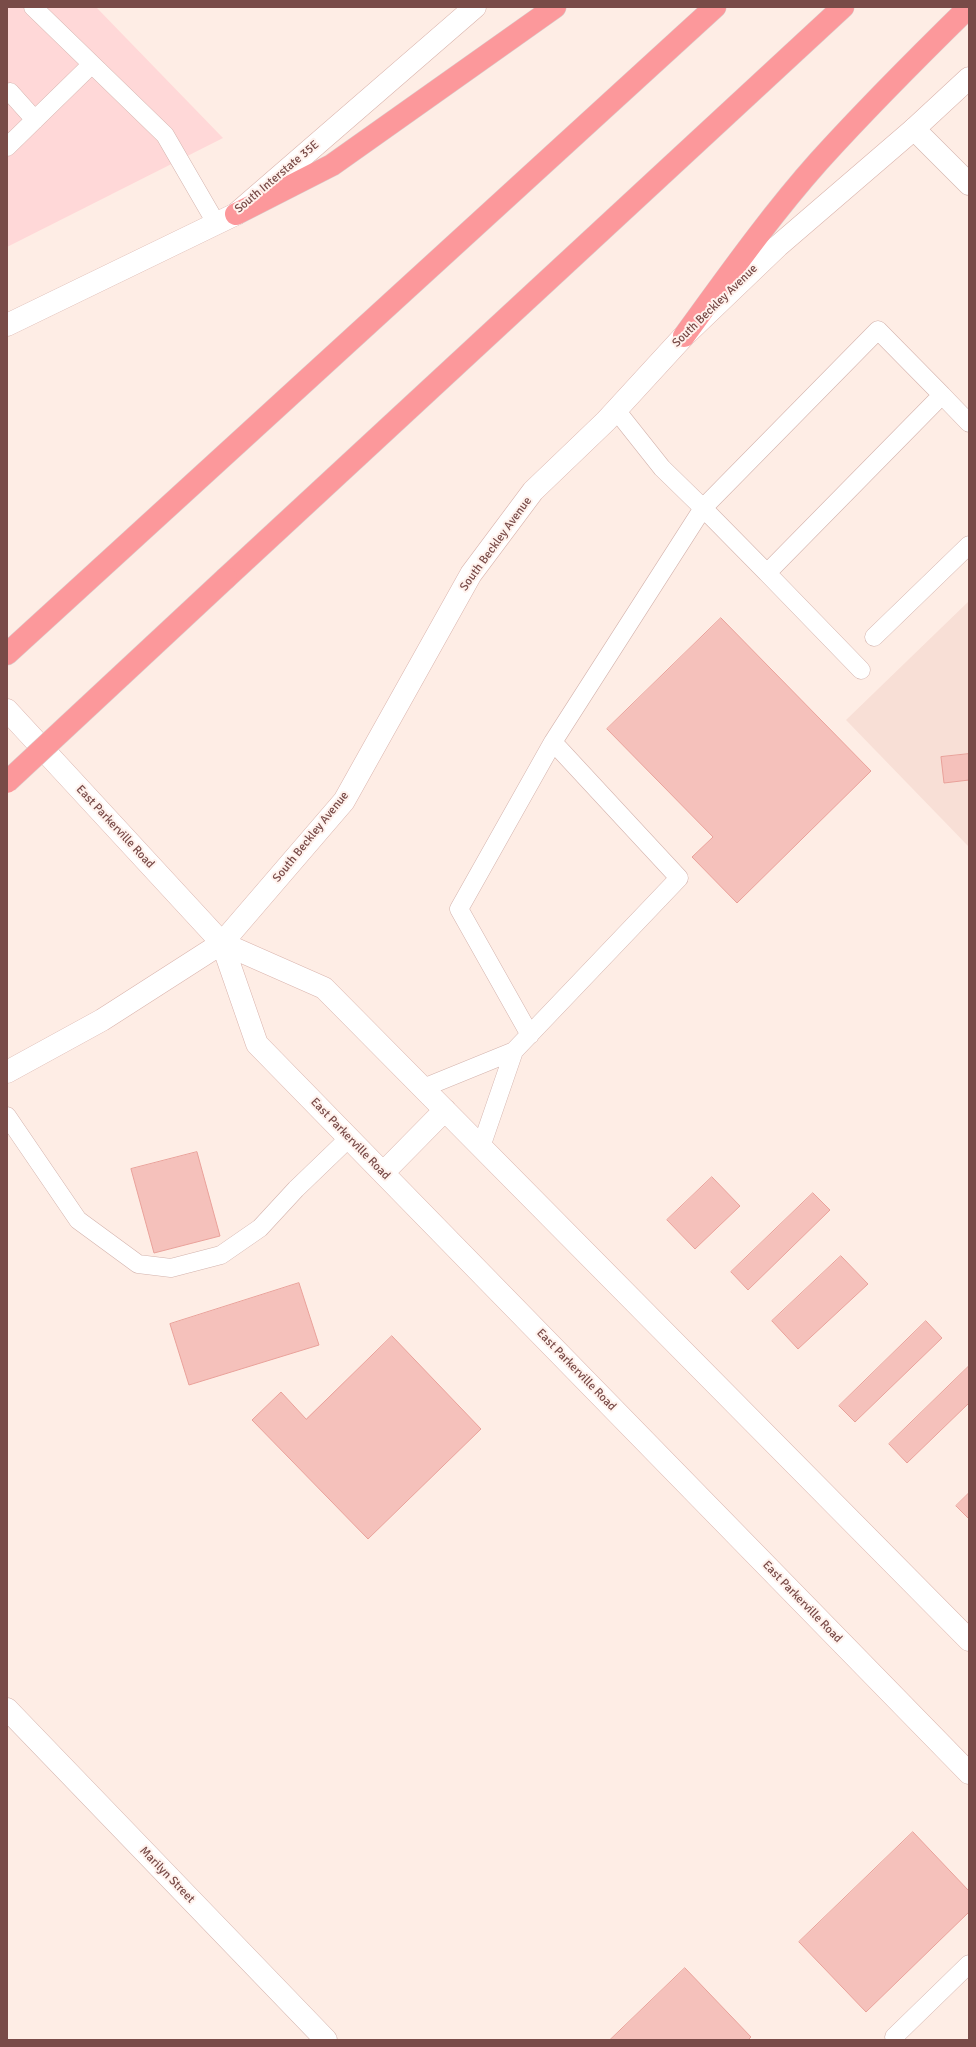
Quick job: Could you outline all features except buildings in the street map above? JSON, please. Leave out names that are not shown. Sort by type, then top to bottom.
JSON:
[{"type":"highway","points":[[226,218],[332,165],[555,7]]},
{"type":"highway","points":[[7,654],[161,511],[715,7]]},
{"type":"highway","points":[[7,782],[843,7]]},
{"type":"highway","points":[[684,336],[760,232],[818,162],[860,116],[969,7]]},
{"type":"main road","name":"South Interstate 35E","points":[[7,325],[226,218],[475,7]]},
{"type":"main road","name":"South Beckley Avenue","points":[[7,1072],[102,1020],[222,943],[344,801],[471,574],[533,492],[616,410],[684,336],[778,246],[914,129],[969,78]]},
{"type":"main road","points":[[914,129],[969,184]]},
{"type":"main road","name":"East Parkerville Road","points":[[7,710],[222,943],[324,988],[969,1640]]},
{"type":"main road","name":"East Parkerville Road","points":[[222,943],[257,1044],[969,1773]]},
{"type":"main road","points":[[383,1173],[444,1110]]},
{"type":"main road","name":"Marilyn Street","points":[[7,1710],[326,2040]]},
{"type":"lane","points":[[33,7],[91,65],[165,134],[226,218]]},
{"type":"lane","points":[[8,145],[91,65]]},
{"type":"lane","points":[[10,92],[35,120]]},
{"type":"lane","points":[[530,1035],[459,909],[553,742],[702,508],[878,330],[969,423]]},
{"type":"lane","points":[[767,573],[942,394]]},
{"type":"lane","points":[[616,410],[662,468],[861,670]]},
{"type":"lane","points":[[874,637],[969,545]]},
{"type":"lane","points":[[422,1088],[514,1051],[679,878],[553,742]]},
{"type":"lane","points":[[481,1147],[514,1051]]},
{"type":"lane","points":[[7,1116],[78,1220],[138,1264],[171,1268],[221,1255],[260,1228],[296,1189],[349,1138]]},
{"type":"lane","points":[[894,2037],[969,1964]]},
{"type":"shaded area","points":[[7,7],[96,7],[223,138],[7,247]]},
{"type":"shaded area","points":[[969,601],[969,847],[846,720]]}]
